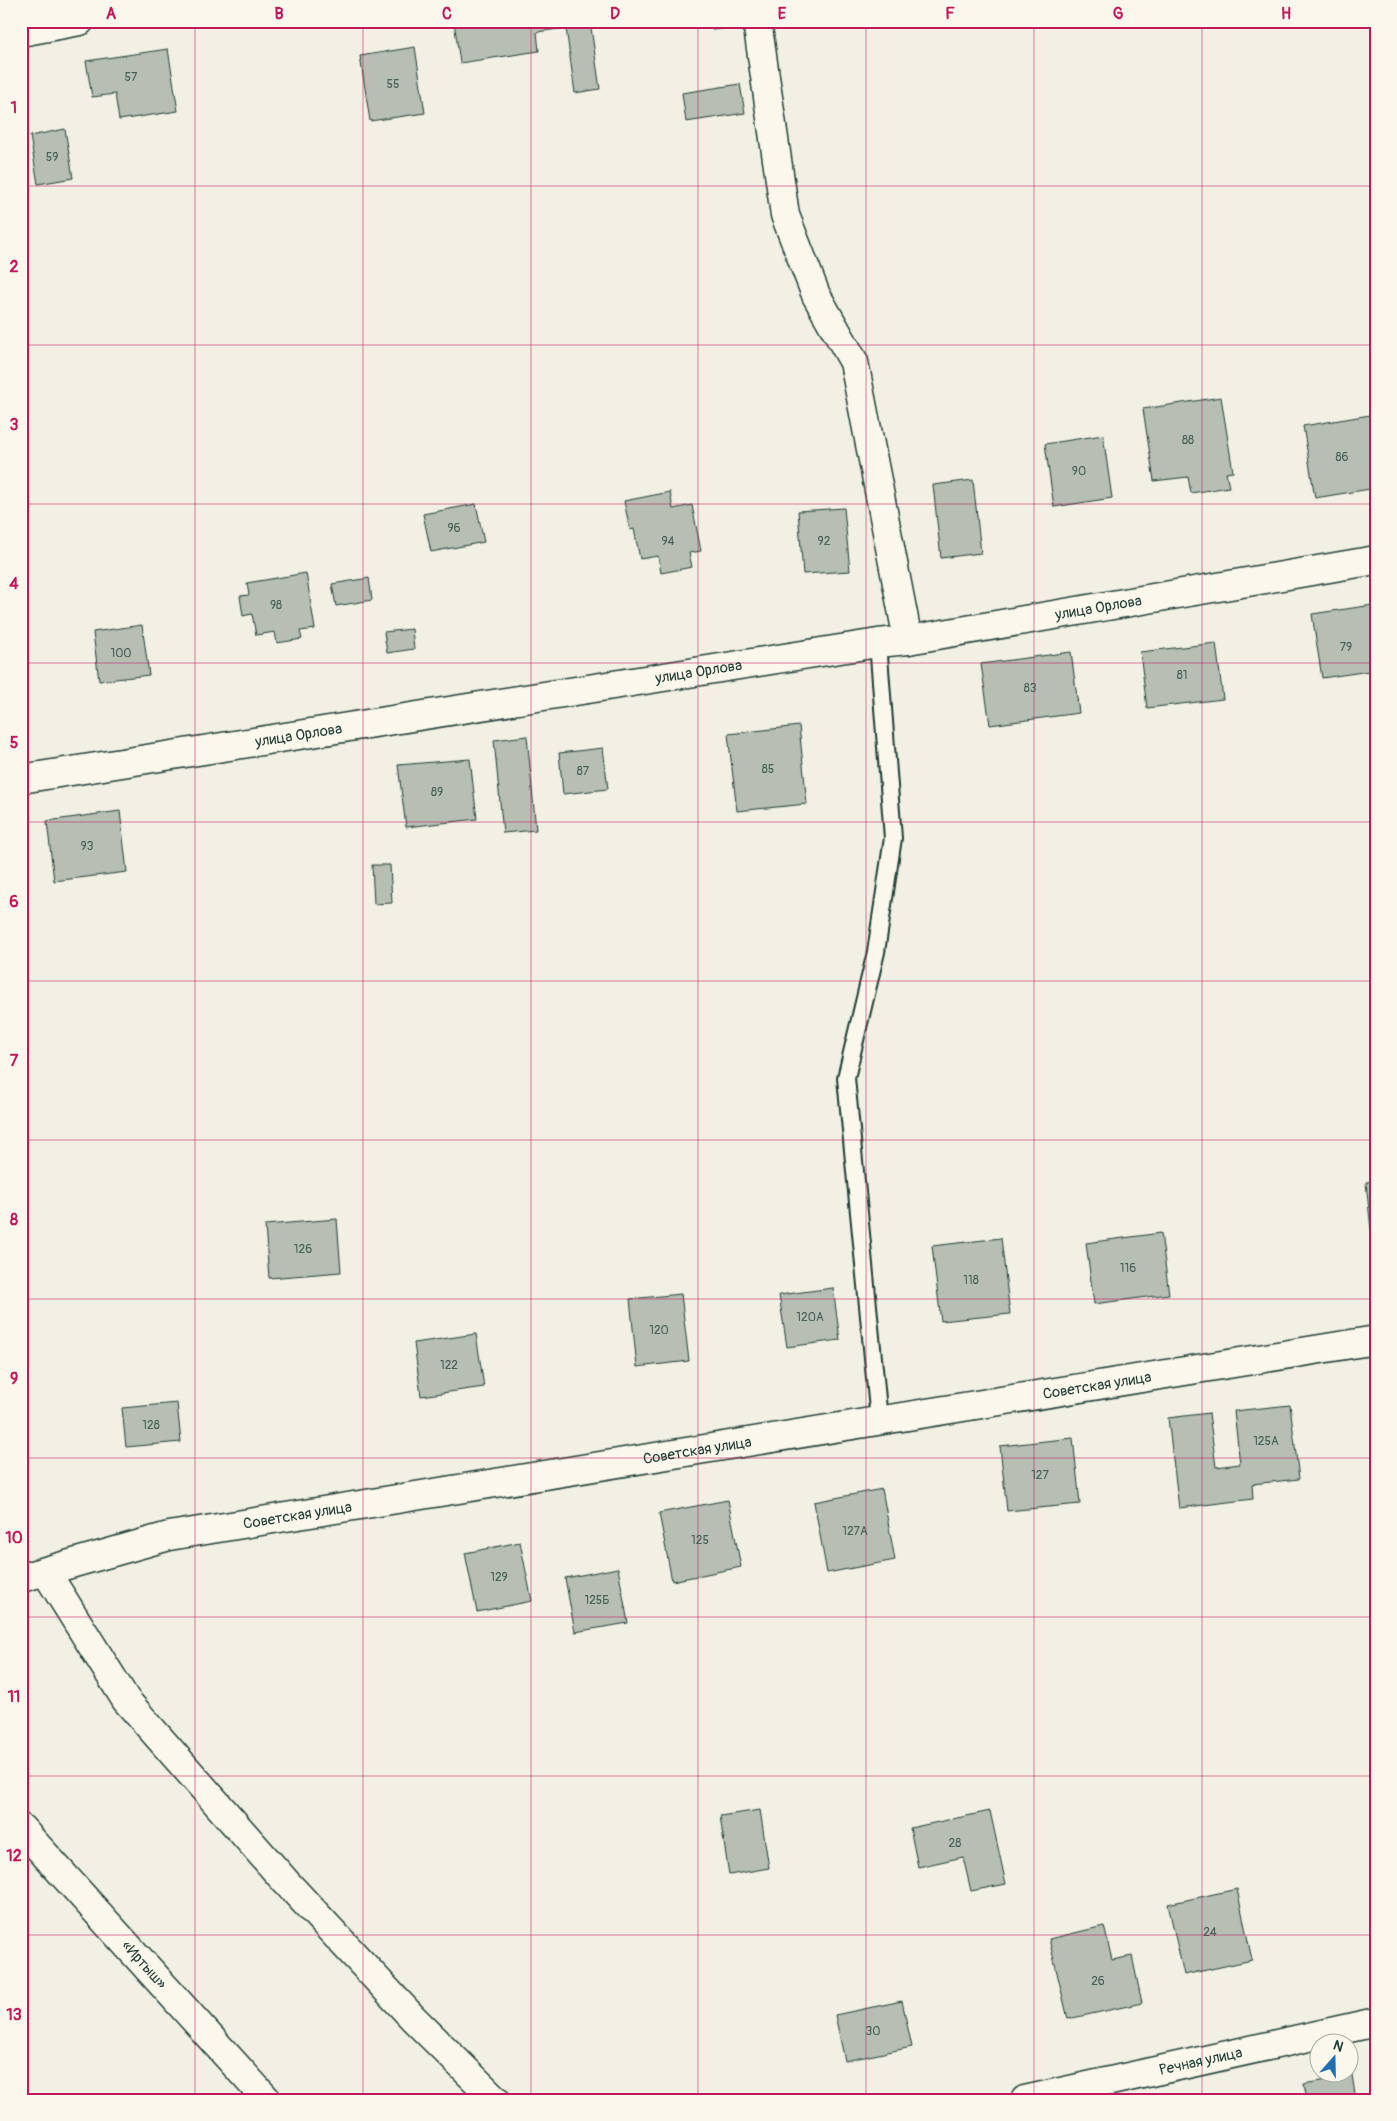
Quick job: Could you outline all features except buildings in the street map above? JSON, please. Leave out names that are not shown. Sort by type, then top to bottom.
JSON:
[{"type":"main road","points":[[21,32],[80,21]]},
{"type":"main road","points":[[757,21],[785,215],[816,294],[854,362],[908,640]]},
{"type":"main road","name":"улица Орлова","points":[[21,779],[878,643],[908,640],[1376,560]]},
{"type":"main road","name":"Советская улица","points":[[34,1575],[169,1536],[1376,1340]]},
{"type":"main road","points":[[34,1575],[126,1700],[286,1882],[414,2019],[496,2100]]},
{"type":"main road","name":"«Иртыш»","points":[[21,1828],[267,2100]]},
{"type":"main road","name":"Речная улица","points":[[1024,2100],[1376,2022]]},
{"type":"lane","points":[[878,643],[893,838],[876,952],[846,1078],[879,1420]]}]
